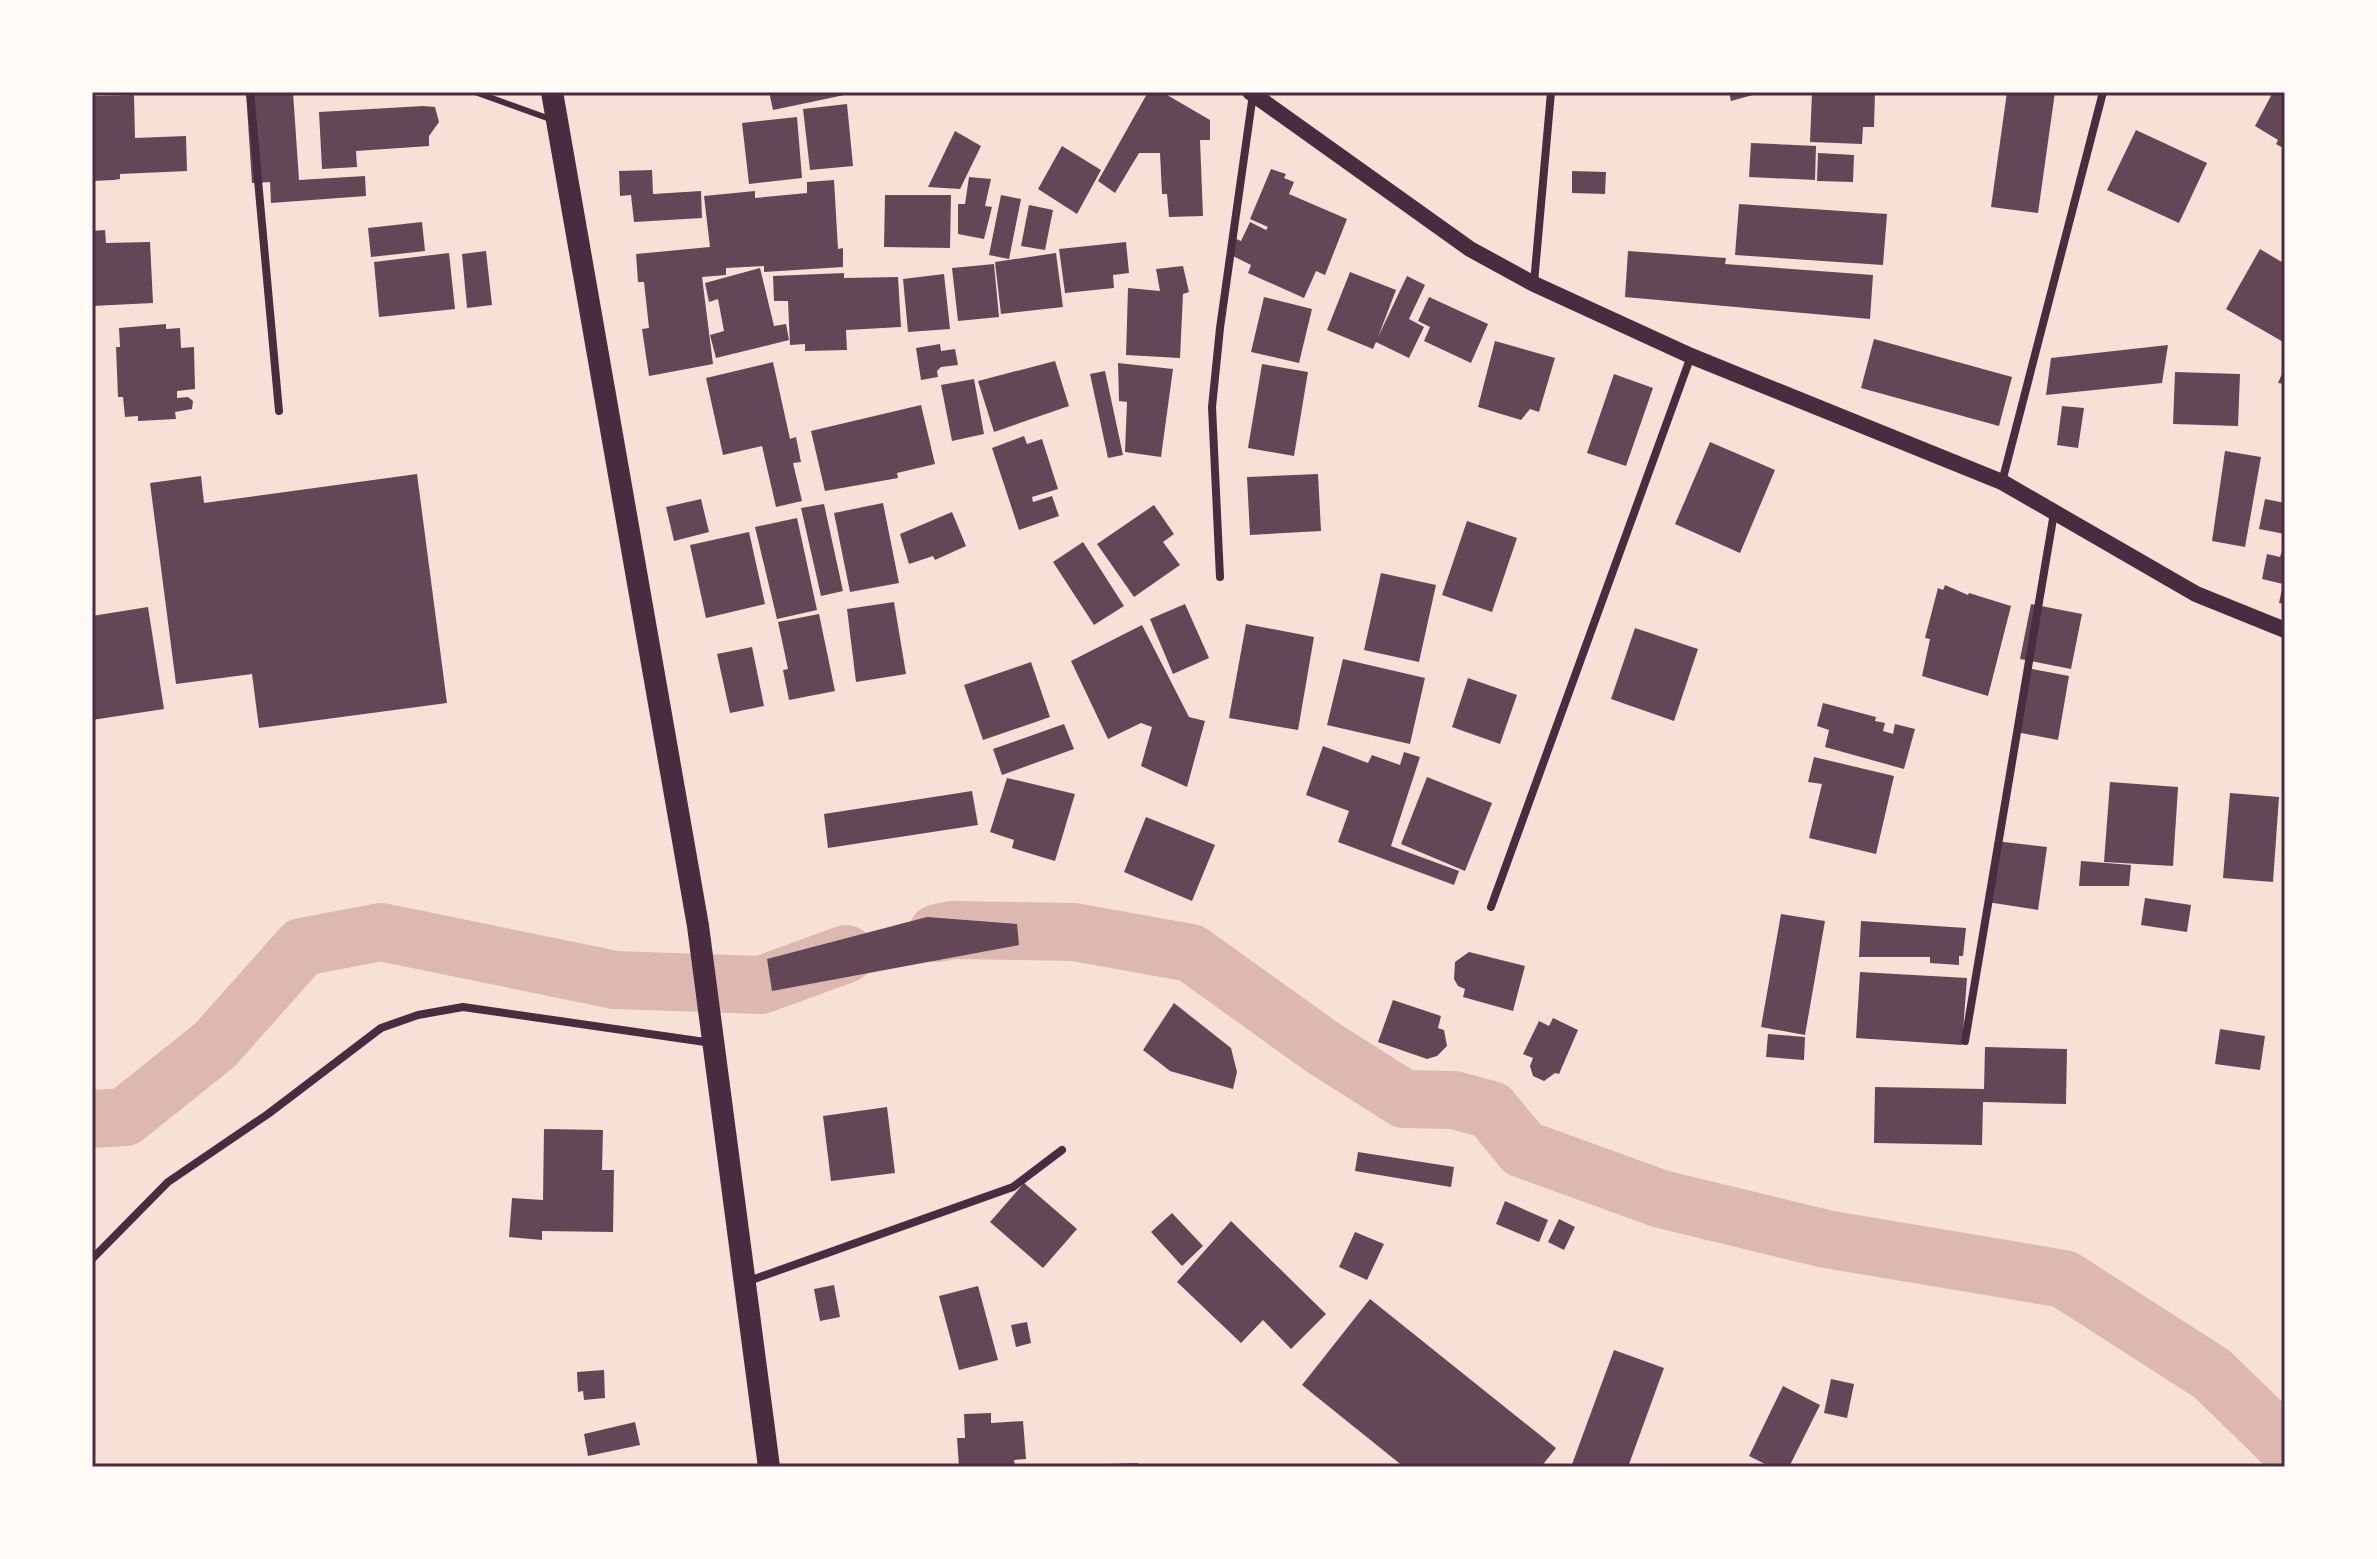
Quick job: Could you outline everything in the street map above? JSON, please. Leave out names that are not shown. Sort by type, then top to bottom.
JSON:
[{"type":"highway","points":[[552,92],[698,926],[769,1467]]},
{"type":"main road","points":[[1252,93],[1470,249],[1534,284],[1691,356],[2002,482],[2196,594],[2285,630]]},
{"type":"street","points":[[250,92],[279,411]]},
{"type":"street","points":[[1534,284],[1551,92]]},
{"type":"street","points":[[2002,482],[2103,92]]},
{"type":"street","points":[[1220,577],[1212,407],[1252,93]]},
{"type":"street","points":[[1491,907],[1691,356]]},
{"type":"street","points":[[1965,1041],[2054,513]]},
{"type":"street","points":[[92,1259],[168,1182],[268,1114],[381,1028],[463,1007],[713,1044]]},
{"type":"street","points":[[745,1282],[1013,1187],[1062,1150]]},
{"type":"lane","points":[[475,92],[557,122]]},
{"type":"building","points":[[246,92],[293,92],[299,180],[365,176],[366,196],[271,203],[270,182],[252,183]]},
{"type":"building","points":[[769,92],[853,92],[854,93],[773,110]]},
{"type":"building","points":[[1148,92],[1162,92],[1210,120],[1210,140],[1200,140],[1203,216],[1169,217],[1167,194],[1162,194],[1160,153],[1139,153],[1115,193],[1098,181]]},
{"type":"building","points":[[1729,92],[1760,92],[1760,93],[1731,101]]},
{"type":"building","points":[[1812,92],[1875,92],[1874,127],[1863,127],[1862,144],[1810,142]]},
{"type":"building","points":[[2007,92],[2055,92],[2038,213],[1991,207]]},
{"type":"building","points":[[2273,92],[2285,96],[2285,149],[2276,144],[2278,140],[2255,126]]},
{"type":"building","points":[[134,95],[135,138],[186,136],[187,171],[120,174],[120,179],[92,181],[92,96]]},
{"type":"building","points":[[847,104],[853,166],[810,170],[803,109]]},
{"type":"building","points":[[435,107],[439,122],[429,136],[429,146],[356,151],[357,167],[322,169],[319,112]]},
{"type":"building","points":[[797,117],[802,178],[749,184],[742,123]]},
{"type":"building","points":[[2136,130],[2207,163],[2179,223],[2107,190]]},
{"type":"building","points":[[955,131],[981,146],[960,189],[928,187]]},
{"type":"building","points":[[1751,143],[1816,146],[1815,180],[1749,177]]},
{"type":"building","points":[[1062,146],[1101,170],[1077,214],[1038,189]]},
{"type":"building","points":[[1818,153],[1854,155],[1853,182],[1817,181]]},
{"type":"building","points":[[1271,169],[1286,174],[1284,178],[1294,182],[1289,194],[1347,219],[1325,275],[1316,271],[1304,298],[1248,273],[1251,265],[1229,254],[1234,238],[1241,241],[1250,222],[1266,230],[1268,227],[1250,219]]},
{"type":"building","points":[[652,170],[653,194],[701,191],[702,218],[634,222],[631,195],[620,196],[619,171]]},
{"type":"building","points":[[1572,171],[1606,172],[1605,194],[1572,193]]},
{"type":"building","points":[[969,177],[991,179],[985,206],[992,207],[984,239],[958,234],[958,204],[965,204]]},
{"type":"building","points":[[834,180],[838,249],[843,248],[843,267],[764,272],[764,266],[726,268],[726,275],[702,277],[713,364],[649,376],[642,329],[649,328],[644,282],[638,282],[636,254],[710,247],[704,196],[755,191],[755,198],[807,193],[807,182]]},
{"type":"building","points":[[885,195],[951,195],[950,248],[884,247]]},
{"type":"building","points":[[1001,195],[1021,199],[1009,259],[989,255]]},
{"type":"building","points":[[1739,204],[1887,214],[1883,265],[1735,255]]},
{"type":"building","points":[[1029,205],[1053,210],[1045,250],[1021,246]]},
{"type":"building","points":[[422,222],[425,251],[371,257],[368,228]]},
{"type":"building","points":[[105,230],[106,243],[150,242],[153,303],[92,306],[92,231]]},
{"type":"building","points":[[1126,242],[1129,273],[1113,275],[1114,288],[1065,293],[1059,249]]},
{"type":"building","points":[[2260,249],[2285,264],[2285,343],[2226,309]]},
{"type":"building","points":[[486,251],[492,305],[467,308],[462,254]]},
{"type":"building","points":[[1628,251],[1726,258],[1725,264],[1873,275],[1870,319],[1625,297]]},
{"type":"building","points":[[449,253],[455,309],[379,317],[374,262]]},
{"type":"building","points":[[1056,253],[1063,307],[1001,314],[995,262]]},
{"type":"building","points":[[994,264],[999,317],[958,321],[952,268]]},
{"type":"building","points":[[1183,266],[1189,292],[1183,294],[1180,358],[1126,355],[1128,288],[1160,291],[1156,269]]},
{"type":"building","points":[[760,268],[774,326],[786,324],[789,340],[716,358],[710,335],[724,331],[718,299],[709,302],[705,283]]},
{"type":"building","points":[[1350,272],[1396,290],[1378,337],[1407,276],[1425,285],[1409,319],[1424,327],[1409,358],[1376,342],[1373,349],[1327,330]]},
{"type":"building","points":[[844,273],[844,278],[898,277],[901,327],[846,330],[847,350],[805,351],[805,344],[790,345],[788,301],[774,301],[773,276]]},
{"type":"building","points":[[944,274],[950,329],[908,332],[903,279]]},
{"type":"building","points":[[1264,297],[1312,309],[1299,363],[1251,352]]},
{"type":"building","points":[[1429,297],[1488,324],[1471,363],[1424,341],[1430,327],[1418,321]]},
{"type":"building","points":[[166,324],[166,329],[180,328],[181,348],[194,347],[195,389],[177,391],[177,398],[188,397],[193,401],[192,409],[175,412],[176,419],[138,421],[138,416],[125,417],[123,397],[118,397],[116,347],[120,347],[119,328]]},
{"type":"building","points":[[1874,339],[2012,377],[1999,426],[1861,388]]},
{"type":"building","points":[[1495,341],[1555,358],[1539,412],[1530,409],[1521,420],[1478,407]]},
{"type":"building","points":[[940,344],[941,351],[955,349],[958,365],[941,367],[937,371],[938,377],[921,380],[916,348]]},
{"type":"building","points":[[2168,345],[2162,383],[2046,395],[2051,358]]},
{"type":"building","points":[[1055,361],[1069,406],[994,432],[978,381]]},
{"type":"building","points":[[773,362],[790,439],[796,437],[801,462],[793,463],[802,501],[776,507],[762,446],[723,455],[706,378]]},
{"type":"building","points":[[1118,363],[1173,369],[1161,457],[1125,452],[1127,402],[1119,401]]},
{"type":"building","points":[[1262,364],[1308,372],[1294,456],[1248,448]]},
{"type":"building","points":[[2285,367],[2285,384],[2278,383]]},
{"type":"building","points":[[1105,371],[1123,455],[1108,458],[1090,374]]},
{"type":"building","points":[[2175,372],[2240,374],[2238,426],[2173,424]]},
{"type":"building","points":[[1614,374],[1653,388],[1626,466],[1587,453]]},
{"type":"building","points":[[974,379],[984,434],[952,441],[941,385]]},
{"type":"building","points":[[921,405],[935,464],[897,473],[898,478],[825,491],[811,431]]},
{"type":"building","points":[[2062,406],[2084,408],[2078,448],[2057,445]]},
{"type":"building","points":[[1024,436],[1027,444],[1042,439],[1058,489],[1032,497],[1033,502],[1052,496],[1059,516],[1019,530],[992,448]]},
{"type":"building","points":[[1710,442],[1775,470],[1740,553],[1675,524]]},
{"type":"building","points":[[2225,451],[2261,457],[2245,547],[2212,541]]},
{"type":"building","points":[[417,474],[447,703],[259,728],[252,674],[176,684],[150,483],[201,476],[204,503]]},
{"type":"building","points":[[1318,474],[1321,531],[1250,535],[1247,477]]},
{"type":"building","points":[[701,499],[709,532],[674,541],[666,507]]},
{"type":"building","points":[[2265,499],[2285,503],[2285,534],[2259,529]]},
{"type":"building","points":[[883,503],[899,583],[850,592],[834,513]]},
{"type":"building","points":[[824,504],[843,591],[821,596],[801,508]]},
{"type":"building","points":[[1154,505],[1174,534],[1163,542],[1180,565],[1134,597],[1097,544]]},
{"type":"building","points":[[952,512],[966,546],[935,560],[933,556],[909,564],[900,534]]},
{"type":"building","points":[[797,518],[817,610],[777,619],[755,527]]},
{"type":"building","points":[[1467,521],[1517,538],[1492,612],[1442,595]]},
{"type":"building","points":[[749,532],[765,604],[706,618],[690,545]]},
{"type":"building","points":[[1083,542],[1124,606],[1094,625],[1053,562]]},
{"type":"building","points":[[2285,542],[2285,604],[2279,603],[2283,584],[2262,579],[2267,554],[2280,557]]},
{"type":"building","points":[[1381,573],[1436,585],[1419,662],[1364,650]]},
{"type":"building","points":[[1945,585],[1968,595],[2011,606],[1988,696],[1922,676],[1930,639],[1925,638],[1938,588],[1943,590]]},
{"type":"building","points":[[894,602],[906,674],[856,682],[847,609]]},
{"type":"building","points":[[1185,604],[1209,658],[1173,674],[1150,619]]},
{"type":"building","points":[[2031,604],[2082,614],[2071,669],[2020,659]]},
{"type":"building","points":[[148,607],[164,709],[92,720],[92,616]]},
{"type":"building","points":[[819,614],[835,691],[789,700],[783,670],[788,669],[778,622]]},
{"type":"building","points":[[1246,624],[1314,637],[1298,730],[1229,718]]},
{"type":"building","points":[[1142,625],[1189,717],[1205,721],[1187,787],[1141,766],[1152,727],[1141,723],[1108,739],[1071,661]]},
{"type":"building","points":[[1635,628],[1698,649],[1674,721],[1611,699]]},
{"type":"building","points":[[752,647],[764,706],[730,713],[717,654]]},
{"type":"building","points":[[1343,659],[1425,678],[1410,744],[1327,725]]},
{"type":"building","points":[[1031,662],[1050,717],[983,740],[964,685]]},
{"type":"building","points":[[2027,668],[2069,676],[2058,740],[2016,732]]},
{"type":"building","points":[[1468,678],[1517,695],[1500,744],[1452,727]]},
{"type":"building","points":[[1823,703],[1876,717],[1875,721],[1885,723],[1883,731],[1893,734],[1895,724],[1915,729],[1904,769],[1825,747],[1829,730],[1817,726]]},
{"type":"building","points":[[1064,724],[1074,749],[1002,775],[993,749]]},
{"type":"building","points":[[1323,746],[1368,763],[1372,755],[1400,765],[1404,752],[1420,757],[1391,846],[1459,871],[1454,885],[1338,842],[1349,811],[1306,795]]},
{"type":"building","points":[[1814,757],[1894,776],[1876,854],[1809,838],[1822,784],[1808,782]]},
{"type":"building","points":[[1427,777],[1492,803],[1465,871],[1401,844]]},
{"type":"building","points":[[1007,778],[1075,794],[1055,861],[1012,848],[1014,840],[990,832]]},
{"type":"building","points":[[2110,782],[2178,787],[2173,866],[2104,862]]},
{"type":"building","points":[[972,791],[978,825],[828,848],[824,814]]},
{"type":"building","points":[[2230,793],[2279,797],[2273,882],[2223,878]]},
{"type":"building","points":[[1146,817],[1215,845],[1192,901],[1124,872]]},
{"type":"building","points":[[1995,841],[2047,847],[2038,910],[1987,902]]},
{"type":"building","points":[[2081,861],[2131,865],[2129,886],[2079,886]]},
{"type":"building","points":[[2145,898],[2191,905],[2187,932],[2141,925]]},
{"type":"building","points":[[1781,914],[1825,921],[1805,1035],[1761,1027]]},
{"type":"building","points":[[927,917],[1017,924],[1019,945],[772,991],[767,959]]},
{"type":"building","points":[[1861,921],[1966,928],[1963,956],[1959,956],[1959,965],[1930,963],[1930,957],[1859,957]]},
{"type":"building","points":[[1469,952],[1525,966],[1513,1011],[1463,997],[1465,989],[1458,986],[1454,979],[1455,962]]},
{"type":"building","points":[[1860,972],[1967,978],[1962,1045],[1856,1038]]},
{"type":"building","points":[[1393,1000],[1441,1016],[1438,1028],[1444,1030],[1447,1046],[1437,1056],[1427,1059],[1378,1042]]},
{"type":"building","points":[[1174,1003],[1231,1048],[1237,1072],[1233,1089],[1170,1071],[1143,1050]]},
{"type":"building","points":[[1553,1018],[1578,1030],[1559,1074],[1555,1073],[1544,1081],[1533,1076],[1530,1066],[1533,1058],[1523,1054],[1539,1021],[1549,1026]]},
{"type":"building","points":[[2220,1029],[2265,1036],[2260,1070],[2215,1064]]},
{"type":"building","points":[[1768,1034],[1805,1037],[1804,1060],[1766,1057]]},
{"type":"building","points":[[1985,1047],[2067,1049],[2066,1104],[1983,1102],[1982,1145],[1874,1143],[1875,1087],[1984,1089]]},
{"type":"building","points":[[887,1107],[895,1173],[831,1181],[823,1116]]},
{"type":"building","points":[[544,1129],[603,1130],[602,1170],[614,1170],[613,1232],[542,1231],[542,1240],[509,1237],[512,1198],[543,1200]]},
{"type":"building","points":[[1358,1152],[1454,1167],[1451,1187],[1355,1171]]},
{"type":"building","points":[[1024,1183],[1077,1229],[1043,1268],[990,1222]]},
{"type":"building","points":[[1505,1201],[1548,1220],[1539,1242],[1496,1224]]},
{"type":"building","points":[[1172,1213],[1203,1246],[1182,1266],[1151,1232]]},
{"type":"building","points":[[1559,1219],[1575,1227],[1564,1250],[1548,1242]]},
{"type":"building","points":[[1231,1221],[1326,1314],[1291,1349],[1263,1320],[1241,1343],[1177,1282]]},
{"type":"building","points":[[1355,1232],[1384,1244],[1367,1280],[1339,1267]]},
{"type":"building","points":[[834,1285],[840,1317],[820,1321],[814,1289]]},
{"type":"building","points":[[978,1286],[998,1360],[959,1370],[939,1296]]},
{"type":"building","points":[[1370,1299],[1556,1448],[1541,1467],[1404,1467],[1302,1385]]},
{"type":"building","points":[[1027,1322],[1031,1343],[1016,1347],[1011,1325]]},
{"type":"building","points":[[1614,1350],[1664,1368],[1628,1467],[1571,1467]]},
{"type":"building","points":[[604,1370],[605,1398],[584,1400],[583,1391],[578,1392],[577,1372]]},
{"type":"building","points":[[1831,1379],[1854,1384],[1847,1418],[1824,1413]]},
{"type":"building","points":[[1783,1386],[1820,1405],[1789,1467],[1771,1467],[1749,1456]]},
{"type":"building","points":[[991,1413],[991,1423],[1023,1421],[1026,1459],[1014,1460],[1015,1467],[959,1467],[957,1438],[965,1438],[964,1414]]},
{"type":"building","points":[[635,1422],[640,1445],[588,1456],[584,1434]]},
{"type":"building","points":[[1138,1463],[1138,1467],[1105,1467],[1105,1464]]},
{"type":"waterway","points":[[937,933],[952,930],[1074,932],[1191,953],[1322,1047],[1404,1099],[1454,1100],[1491,1110],[1523,1149],[1661,1199],[1826,1239],[2064,1279],[2212,1374],[2285,1445]]},
{"type":"waterway","points":[[92,1119],[125,1117],[215,1045],[302,947],[381,932],[615,980],[761,985],[846,954]]}]
